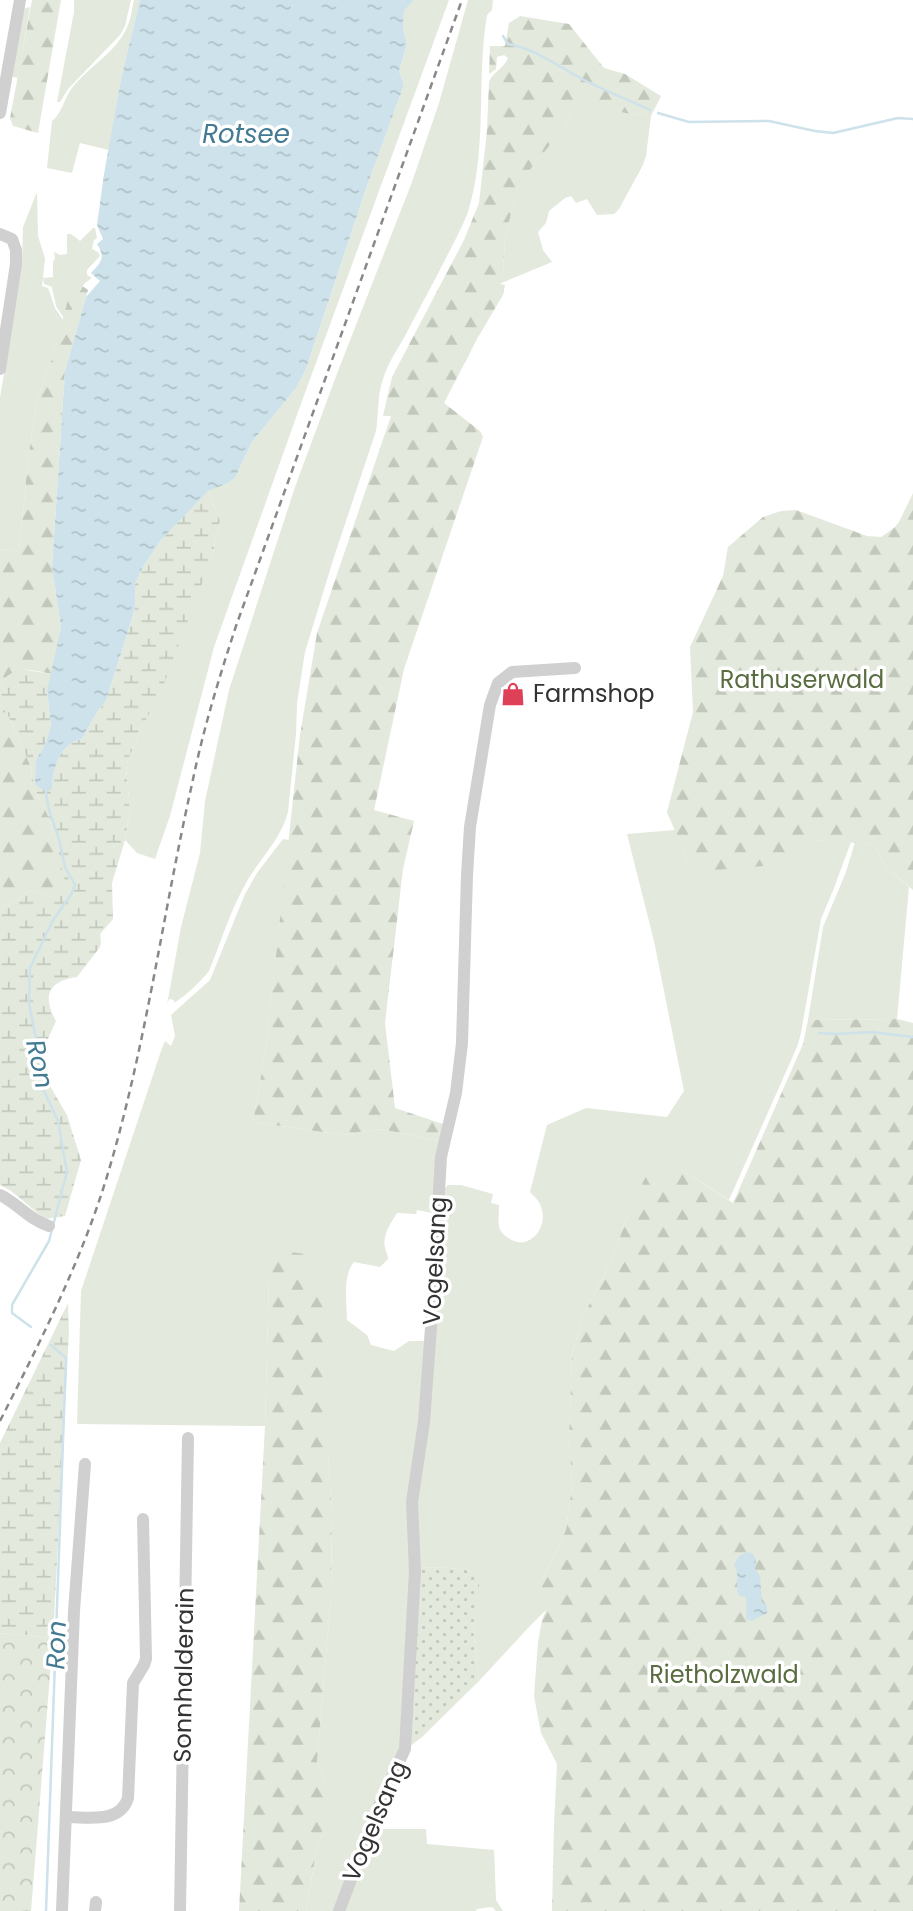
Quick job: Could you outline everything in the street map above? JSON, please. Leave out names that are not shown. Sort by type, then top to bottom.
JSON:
[{"type":"street","points":[[0,113],[20,0]]},
{"type":"street","points":[[0,234],[12,239],[16,250],[0,369]]},
{"type":"street","name":"Vogelsang","points":[[339,1911],[380,1803],[405,1749],[415,1572],[412,1502],[425,1409],[441,1157],[456,1093],[461,1043],[470,827],[488,715],[498,683],[512,672],[575,668]]},
{"type":"street","points":[[0,1195],[49,1226]]},
{"type":"street","name":"Sonnhalderain","points":[[180,1911],[188,1438]]},
{"type":"street","points":[[62,1911],[74,1611],[85,1464]]},
{"type":"street","points":[[67,1817],[112,1816],[121,1811],[128,1798],[133,1683],[146,1659],[143,1519]]},
{"type":"green space","points":[[32,0],[61,0],[38,133],[13,126],[10,118]]},
{"type":"green space","points":[[74,0],[131,0],[120,35],[68,89],[60,102],[57,102],[74,12]]},
{"type":"green space","points":[[134,0],[140,0],[121,79],[109,150],[80,143],[72,173],[47,168],[52,121],[72,88],[122,36],[130,21]]},
{"type":"green space","points":[[414,0],[449,0],[214,647],[170,816],[155,859],[137,853],[125,840],[130,810],[126,765],[212,557],[220,521],[208,490],[235,478],[252,442],[296,388],[306,369],[404,85],[399,71],[407,44],[403,28],[404,11]]},
{"type":"green space","points":[[468,0],[493,0],[492,10],[487,15],[484,40],[478,163],[468,212],[383,379],[376,431],[305,652],[285,822],[240,894],[209,971],[184,996],[174,1003],[174,1000],[169,999],[167,1005],[181,927],[200,853],[205,801],[229,690],[295,487],[412,182],[439,103]]},
{"type":"green space","points":[[30,7],[18,78],[10,76],[22,9]]},
{"type":"green space","points":[[520,16],[569,24],[604,68],[625,74],[661,96],[654,110],[634,115],[574,101],[567,124],[519,183],[505,237],[500,284],[505,285],[503,295],[444,403],[480,431],[483,437],[404,669],[374,810],[414,821],[403,869],[385,1023],[395,1108],[446,1125],[443,1142],[381,1129],[343,1135],[253,1122],[266,1047],[300,735],[317,633],[391,416],[383,416],[392,377],[464,240],[479,203],[489,82],[508,58],[504,55],[497,57],[496,69],[489,74],[490,46],[505,46],[509,23]]},
{"type":"green space","points":[[574,100],[634,115],[654,110],[643,165],[614,214],[597,215],[587,199],[576,203],[571,196],[549,211],[546,223],[538,232],[543,250],[552,262],[499,284],[503,275],[505,237],[519,182],[567,124]]},
{"type":"green space","points":[[37,192],[38,236],[45,258],[42,286],[48,288],[55,308],[63,320],[37,399],[19,551],[0,549],[0,398],[22,261],[23,227]]},
{"type":"green space","points":[[95,228],[97,238],[92,249],[100,256],[87,270],[87,275],[92,278],[82,287],[73,332],[56,306],[52,287],[44,284],[43,278],[53,277],[54,252],[67,254],[67,234],[80,241]]},
{"type":"green space","points":[[72,285],[81,285],[88,290],[65,371],[52,567],[61,627],[52,674],[16,671],[0,687],[0,549],[19,551],[37,399],[52,359]]},
{"type":"green space","points":[[208,490],[220,521],[212,557],[162,689],[126,765],[130,810],[125,840],[112,883],[113,919],[100,934],[100,947],[77,977],[60,982],[50,991],[49,1004],[56,1021],[46,1043],[43,1074],[67,1115],[81,1160],[65,1216],[45,1219],[0,1185],[0,905],[8,906],[32,890],[54,898],[67,888],[50,822],[39,798],[31,788],[32,769],[0,703],[0,687],[7,676],[19,669],[52,674],[47,691],[51,725],[46,742],[36,760],[52,788],[59,757],[68,746],[82,739],[106,701],[135,609],[135,584],[143,567],[161,540]]},
{"type":"green space","name":"Rathuserwald","points":[[913,493],[913,890],[888,869],[873,844],[809,840],[790,864],[704,871],[688,861],[667,812],[693,712],[690,647],[723,576],[728,547],[763,517],[781,511],[796,510],[867,536],[881,537],[899,522]]},
{"type":"green space","points":[[0,703],[32,769],[31,788],[39,798],[50,822],[68,889],[54,898],[32,890],[8,906],[0,905]]},
{"type":"green space","points":[[675,830],[688,861],[809,840],[851,842],[821,919],[797,1047],[729,1200],[682,1170],[627,1215],[615,1253],[583,1317],[572,1353],[569,1437],[572,1486],[566,1530],[543,1579],[546,1610],[479,1681],[473,1628],[479,1579],[473,1571],[443,1567],[417,1568],[414,1529],[443,1190],[448,1185],[461,1185],[493,1194],[491,1203],[499,1205],[499,1227],[502,1233],[517,1242],[530,1240],[542,1224],[542,1210],[530,1192],[547,1125],[586,1108],[667,1117],[684,1091],[654,941],[627,834]]},
{"type":"green space","points":[[283,839],[289,840],[266,1047],[253,1122],[343,1135],[381,1129],[443,1142],[437,1214],[417,1210],[416,1214],[397,1213],[385,1238],[388,1259],[380,1267],[354,1262],[347,1282],[347,1320],[367,1335],[371,1345],[394,1351],[409,1341],[429,1341],[413,1568],[405,1738],[336,1911],[306,1911],[326,1816],[326,1787],[317,1762],[331,1596],[332,1510],[328,1456],[269,1277],[265,1426],[77,1424],[81,1291],[162,1048],[165,1041],[171,1046],[175,1036],[171,1015],[210,980],[245,894]]},
{"type":"green space","points":[[855,842],[873,844],[888,869],[909,887],[897,1019],[808,1020],[823,927],[846,872]]},
{"type":"green space","name":"Rietholzwald","points":[[897,1019],[913,1023],[913,1911],[552,1911],[557,1764],[541,1733],[534,1696],[538,1642],[546,1611],[543,1608],[541,1592],[543,1579],[566,1530],[572,1486],[569,1437],[572,1353],[583,1317],[615,1253],[627,1215],[647,1174],[682,1170],[733,1203],[803,1044],[808,1020]]},
{"type":"green space","points":[[277,1250],[305,1254],[329,1327],[331,1596],[317,1762],[326,1787],[326,1817],[306,1911],[239,1911],[265,1426],[269,1277]]},
{"type":"green space","points":[[68,1303],[69,1332],[53,1638],[0,1633],[0,1443]]},
{"type":"green space","points":[[443,1567],[473,1571],[480,1579],[473,1628],[479,1681],[410,1746],[417,1568]]},
{"type":"green space","points":[[0,1633],[53,1638],[31,1911],[0,1911]]},
{"type":"green space","points":[[372,1829],[426,1829],[427,1844],[494,1850],[496,1900],[503,1911],[496,1911],[492,1907],[476,1911],[341,1911]]},
{"type":"water","name":"Rotsee","points":[[140,0],[414,0],[404,11],[403,28],[407,44],[399,71],[404,85],[306,369],[296,388],[252,442],[235,478],[208,491],[161,540],[143,567],[135,584],[135,609],[106,701],[82,739],[68,746],[59,757],[52,788],[46,792],[35,784],[36,760],[46,742],[51,725],[47,691],[61,627],[52,567],[65,371],[86,297],[100,281],[91,273],[100,263],[102,256],[97,244],[103,239],[97,225],[104,174],[121,79]]},
{"type":"water","points":[[752,1553],[756,1559],[755,1569],[760,1576],[762,1602],[767,1606],[767,1613],[752,1621],[746,1619],[746,1597],[739,1596],[734,1565],[739,1556]]},
{"type":"waterway","points":[[503,36],[508,44],[538,54],[584,80],[650,110]]},
{"type":"waterway","points":[[658,113],[689,122],[769,121],[833,133],[898,118],[913,119]]},
{"type":"waterway","name":"Ron","points":[[31,1327],[12,1313],[12,1305],[49,1241],[67,1172],[58,1121],[40,1082],[38,1049],[29,1003],[30,968],[52,922],[75,885],[65,867],[46,792]]},
{"type":"waterway","points":[[819,1033],[872,1032],[913,1037]]},
{"type":"waterway","name":"Ron","points":[[46,1911],[66,1358],[51,1345]]},
{"type":"railway","points":[[0,1421],[60,1299],[98,1205],[133,1077],[192,784],[218,685],[236,626],[462,0]]},
{"type":"place","name":"Farmshop","points":[[513,694]]}]
